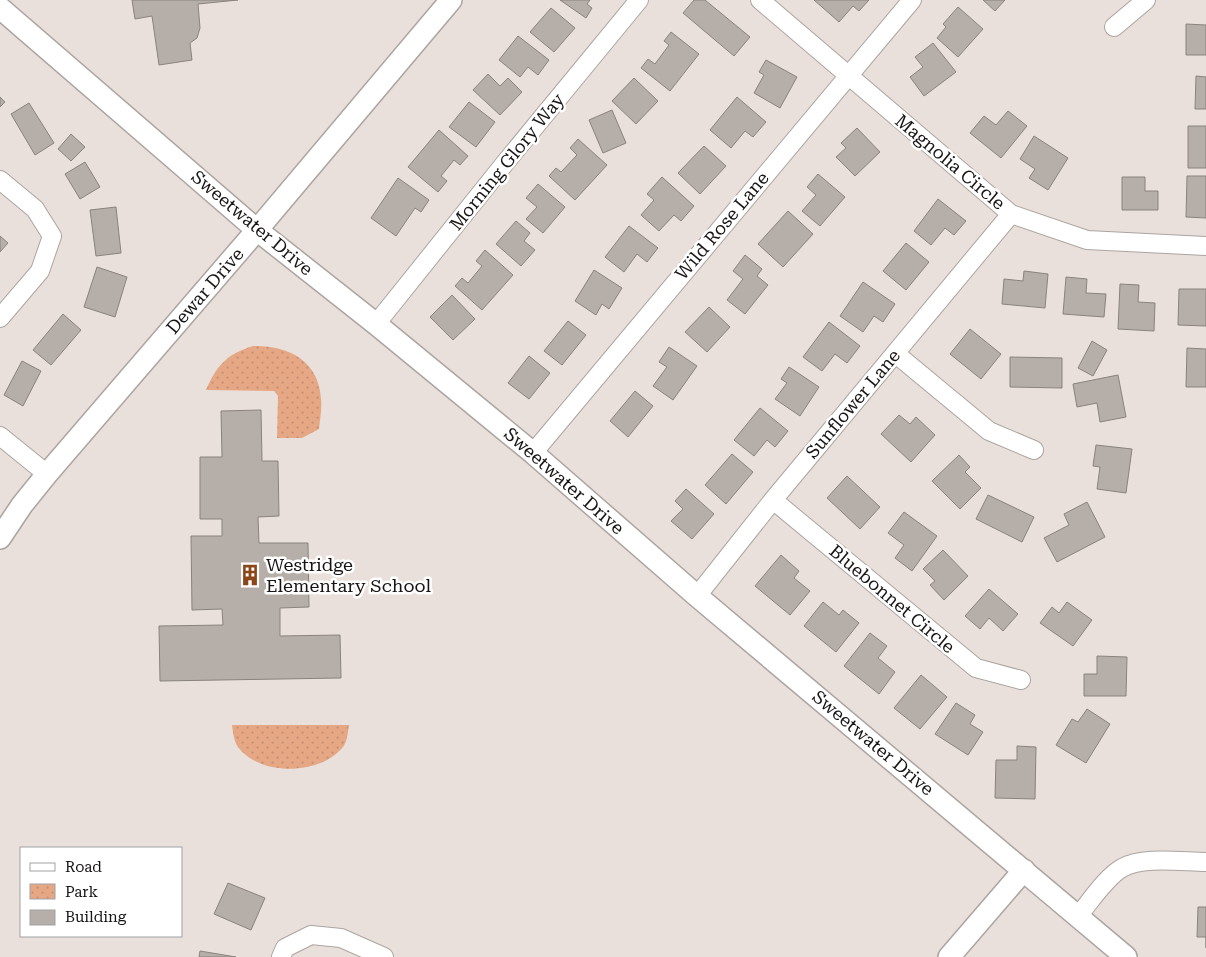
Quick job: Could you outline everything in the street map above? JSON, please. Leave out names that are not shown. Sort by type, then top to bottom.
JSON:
[{"type":"street","name":"Dewar Drive","points":[[0,538],[22,505],[47,474],[257,230],[451,0]]},
{"type":"street","name":"Morning Glory Way","points":[[376,324],[639,0]]},
{"type":"street","name":"Magnolia Circle","points":[[760,0],[1011,214],[1086,240],[1206,246]]},
{"type":"street","name":"Wild Rose Lane","points":[[533,454],[912,0]]},
{"type":"street","points":[[1114,27],[1146,0]]},
{"type":"street","name":"Sweetwater Drive","points":[[0,8],[257,230],[376,324],[533,454],[697,596],[1126,957]]},
{"type":"street","points":[[0,180],[35,209],[52,236],[40,271],[0,318]]},
{"type":"street","name":"Sunflower Lane","points":[[697,596],[773,500],[1011,214]]},
{"type":"street","points":[[896,354],[989,430],[1034,450]]},
{"type":"street","points":[[0,436],[47,474]]},
{"type":"street","name":"Bluebonnet Circle","points":[[773,500],[976,668],[1021,680]]},
{"type":"street","points":[[1078,916],[1111,877],[1122,867],[1139,862],[1206,862]]},
{"type":"street","points":[[949,957],[1024,870]]},
{"type":"street","points":[[281,957],[285,948],[311,935],[341,938],[384,957]]},
{"type":"green space","points":[[253,346],[278,348],[289,352],[308,365],[319,385],[321,414],[319,429],[302,438],[277,438],[278,396],[274,391],[206,390],[214,374],[224,362],[236,353]]},
{"type":"green space","points":[[232,725],[349,725],[343,747],[333,756],[320,763],[291,769],[275,768],[261,764],[248,757],[237,745]]},
{"type":"building","points":[[132,0],[238,0],[198,4],[200,28],[197,38],[190,43],[192,60],[159,65],[152,16],[135,19]]},
{"type":"building","points":[[560,0],[590,0],[587,4],[592,8],[586,18]]},
{"type":"building","points":[[694,0],[705,0],[750,37],[734,56],[683,13]]},
{"type":"building","points":[[814,0],[869,0],[859,11],[853,6],[839,22]]},
{"type":"building","points":[[983,0],[1005,0],[995,11]]},
{"type":"building","points":[[958,7],[983,29],[958,57],[937,38],[946,27],[943,24]]},
{"type":"building","points":[[551,8],[575,28],[554,52],[530,32]]},
{"type":"building","points":[[1186,24],[1206,25],[1206,55],[1186,55]]},
{"type":"building","points":[[671,32],[699,54],[670,91],[641,68],[648,59],[655,64],[669,45],[664,41]]},
{"type":"building","points":[[518,36],[549,60],[538,75],[528,67],[520,77],[499,60]]},
{"type":"building","points":[[933,43],[956,72],[924,96],[910,77],[923,67],[915,57]]},
{"type":"building","points":[[766,60],[797,77],[780,108],[754,93],[764,75],[759,72]]},
{"type":"building","points":[[488,74],[500,86],[508,78],[522,92],[500,115],[473,90]]},
{"type":"building","points":[[1196,76],[1206,77],[1206,109],[1195,109]]},
{"type":"building","points":[[634,78],[658,101],[636,124],[612,101]]},
{"type":"building","points":[[0,97],[5,102],[0,107]]},
{"type":"building","points":[[737,97],[766,122],[753,137],[745,131],[731,148],[710,130]]},
{"type":"building","points":[[469,102],[495,122],[476,147],[449,127]]},
{"type":"building","points":[[29,103],[54,143],[35,155],[11,114]]},
{"type":"building","points":[[612,110],[626,143],[603,153],[589,120]]},
{"type":"building","points":[[1008,111],[1027,126],[1001,158],[970,133],[984,116],[996,125]]},
{"type":"building","points":[[1188,126],[1206,126],[1206,168],[1188,168]]},
{"type":"building","points":[[857,128],[880,152],[855,176],[836,157],[846,148],[841,143]]},
{"type":"building","points":[[439,130],[468,156],[460,165],[454,160],[441,176],[447,181],[438,192],[408,167]]},
{"type":"building","points":[[71,134],[85,147],[71,161],[58,149]]},
{"type":"building","points":[[1034,136],[1068,158],[1048,190],[1029,178],[1035,169],[1020,159]]},
{"type":"building","points":[[578,139],[607,165],[575,200],[549,176],[556,168],[561,172],[577,155],[570,148]]},
{"type":"building","points":[[704,146],[726,166],[700,194],[678,173]]},
{"type":"building","points":[[85,162],[100,187],[80,199],[65,174]]},
{"type":"building","points":[[818,174],[845,197],[820,226],[802,211],[816,195],[807,187]]},
{"type":"building","points":[[1187,176],[1206,176],[1206,218],[1186,217]]},
{"type":"building","points":[[662,177],[694,206],[681,221],[674,215],[659,231],[641,215],[654,200],[647,194]]},
{"type":"building","points":[[1122,177],[1145,177],[1145,191],[1158,191],[1158,210],[1122,210]]},
{"type":"building","points":[[398,178],[429,200],[421,212],[415,208],[396,236],[371,218]]},
{"type":"building","points":[[538,184],[565,207],[543,233],[526,219],[537,207],[526,198]]},
{"type":"building","points":[[938,199],[966,221],[954,235],[945,228],[931,245],[914,231]]},
{"type":"building","points":[[116,207],[121,253],[96,256],[90,210]]},
{"type":"building","points":[[788,211],[813,234],[783,267],[758,244]]},
{"type":"building","points":[[516,221],[530,233],[524,241],[535,250],[521,266],[496,244]]},
{"type":"building","points":[[629,226],[658,248],[647,262],[637,254],[624,272],[605,257]]},
{"type":"building","points":[[0,236],[8,243],[0,252]]},
{"type":"building","points":[[906,243],[929,262],[906,290],[883,271]]},
{"type":"building","points":[[485,250],[513,275],[482,310],[455,286],[462,278],[468,283],[482,266],[476,261]]},
{"type":"building","points":[[745,255],[762,269],[757,276],[768,285],[745,314],[727,300],[743,279],[733,271]]},
{"type":"building","points":[[97,267],[127,277],[115,317],[84,307]]},
{"type":"building","points":[[594,270],[622,288],[609,309],[602,304],[596,315],[575,301]]},
{"type":"building","points":[[1024,271],[1048,274],[1045,308],[1002,304],[1004,279],[1023,281]]},
{"type":"building","points":[[1066,277],[1087,279],[1086,293],[1106,294],[1104,317],[1063,314]]},
{"type":"building","points":[[863,282],[895,304],[883,322],[874,316],[863,332],[840,316]]},
{"type":"building","points":[[1120,284],[1139,285],[1138,302],[1155,303],[1154,331],[1118,329]]},
{"type":"building","points":[[1179,289],[1206,289],[1206,326],[1178,325]]},
{"type":"building","points":[[452,295],[475,319],[453,340],[430,317]]},
{"type":"building","points":[[709,307],[730,327],[707,352],[685,332]]},
{"type":"building","points":[[63,314],[81,330],[51,365],[33,350]]},
{"type":"building","points":[[568,321],[586,335],[562,365],[544,351]]},
{"type":"building","points":[[829,322],[860,346],[847,363],[835,354],[822,371],[803,357]]},
{"type":"building","points":[[970,329],[1001,354],[981,379],[950,354]]},
{"type":"building","points":[[1092,341],[1107,350],[1093,376],[1078,368]]},
{"type":"building","points":[[669,347],[697,366],[673,400],[653,386],[667,367],[659,362]]},
{"type":"building","points":[[1187,348],[1206,349],[1206,387],[1186,387]]},
{"type":"building","points":[[529,356],[550,373],[529,399],[508,383]]},
{"type":"building","points":[[1010,357],[1062,358],[1062,388],[1010,387]]},
{"type":"building","points":[[22,361],[41,371],[23,406],[4,395]]},
{"type":"building","points":[[789,367],[819,387],[800,416],[775,399],[787,383],[781,379]]},
{"type":"building","points":[[1118,375],[1126,417],[1100,422],[1097,403],[1077,407],[1073,384]]},
{"type":"building","points":[[635,391],[653,406],[628,437],[610,421]]},
{"type":"building","points":[[760,408],[788,431],[775,447],[767,440],[754,456],[734,440]]},
{"type":"building","name":"Westridge Elementary School","points":[[261,410],[262,461],[278,461],[279,516],[258,517],[259,543],[308,543],[309,607],[280,608],[280,636],[340,635],[341,678],[160,681],[159,626],[223,625],[222,609],[192,610],[191,536],[222,536],[222,519],[200,519],[200,457],[222,457],[221,411]]},
{"type":"building","points":[[899,415],[910,424],[916,417],[935,435],[911,462],[881,434]]},
{"type":"building","points":[[1096,445],[1132,449],[1126,493],[1097,489],[1100,467],[1093,466]]},
{"type":"building","points":[[732,454],[753,472],[726,504],[705,485]]},
{"type":"building","points":[[959,455],[970,467],[965,472],[981,488],[960,509],[932,481]]},
{"type":"building","points":[[847,476],[880,507],[860,529],[827,498]]},
{"type":"building","points":[[686,489],[714,514],[692,539],[671,521],[683,509],[675,501]]},
{"type":"building","points":[[988,495],[1034,517],[1022,542],[976,519]]},
{"type":"building","points":[[1087,502],[1105,537],[1057,562],[1044,538],[1069,525],[1064,514]]},
{"type":"building","points":[[904,512],[937,536],[912,571],[895,558],[904,545],[888,533]]},
{"type":"building","points":[[943,550],[968,576],[944,600],[930,585],[935,581],[923,569]]},
{"type":"building","points":[[781,555],[799,571],[794,578],[810,591],[790,615],[755,586]]},
{"type":"building","points":[[989,589],[1018,614],[1003,631],[989,618],[980,629],[965,616]]},
{"type":"building","points":[[823,602],[839,615],[843,610],[859,623],[836,652],[804,626]]},
{"type":"building","points":[[1067,602],[1092,620],[1073,646],[1040,623],[1052,607],[1059,613]]},
{"type":"building","points":[[870,633],[887,646],[878,658],[895,672],[879,694],[844,666]]},
{"type":"building","points":[[1097,656],[1127,657],[1126,696],[1084,696],[1084,674],[1097,674]]},
{"type":"building","points":[[921,675],[947,697],[920,729],[894,708]]},
{"type":"building","points":[[956,703],[975,715],[970,724],[983,732],[968,755],[935,734]]},
{"type":"building","points":[[1087,709],[1110,724],[1086,763],[1056,745],[1072,719],[1078,722]]},
{"type":"building","points":[[1017,746],[1036,747],[1035,799],[995,798],[996,760],[1017,760]]},
{"type":"building","points":[[228,883],[265,898],[251,930],[214,914]]},
{"type":"building","points":[[1198,907],[1206,907],[1206,937],[1197,937]]},
{"type":"building","points":[[200,951],[236,957],[199,957]]},
{"type":"place","name":"Westridge Elementary School","points":[[250,575]]}]
